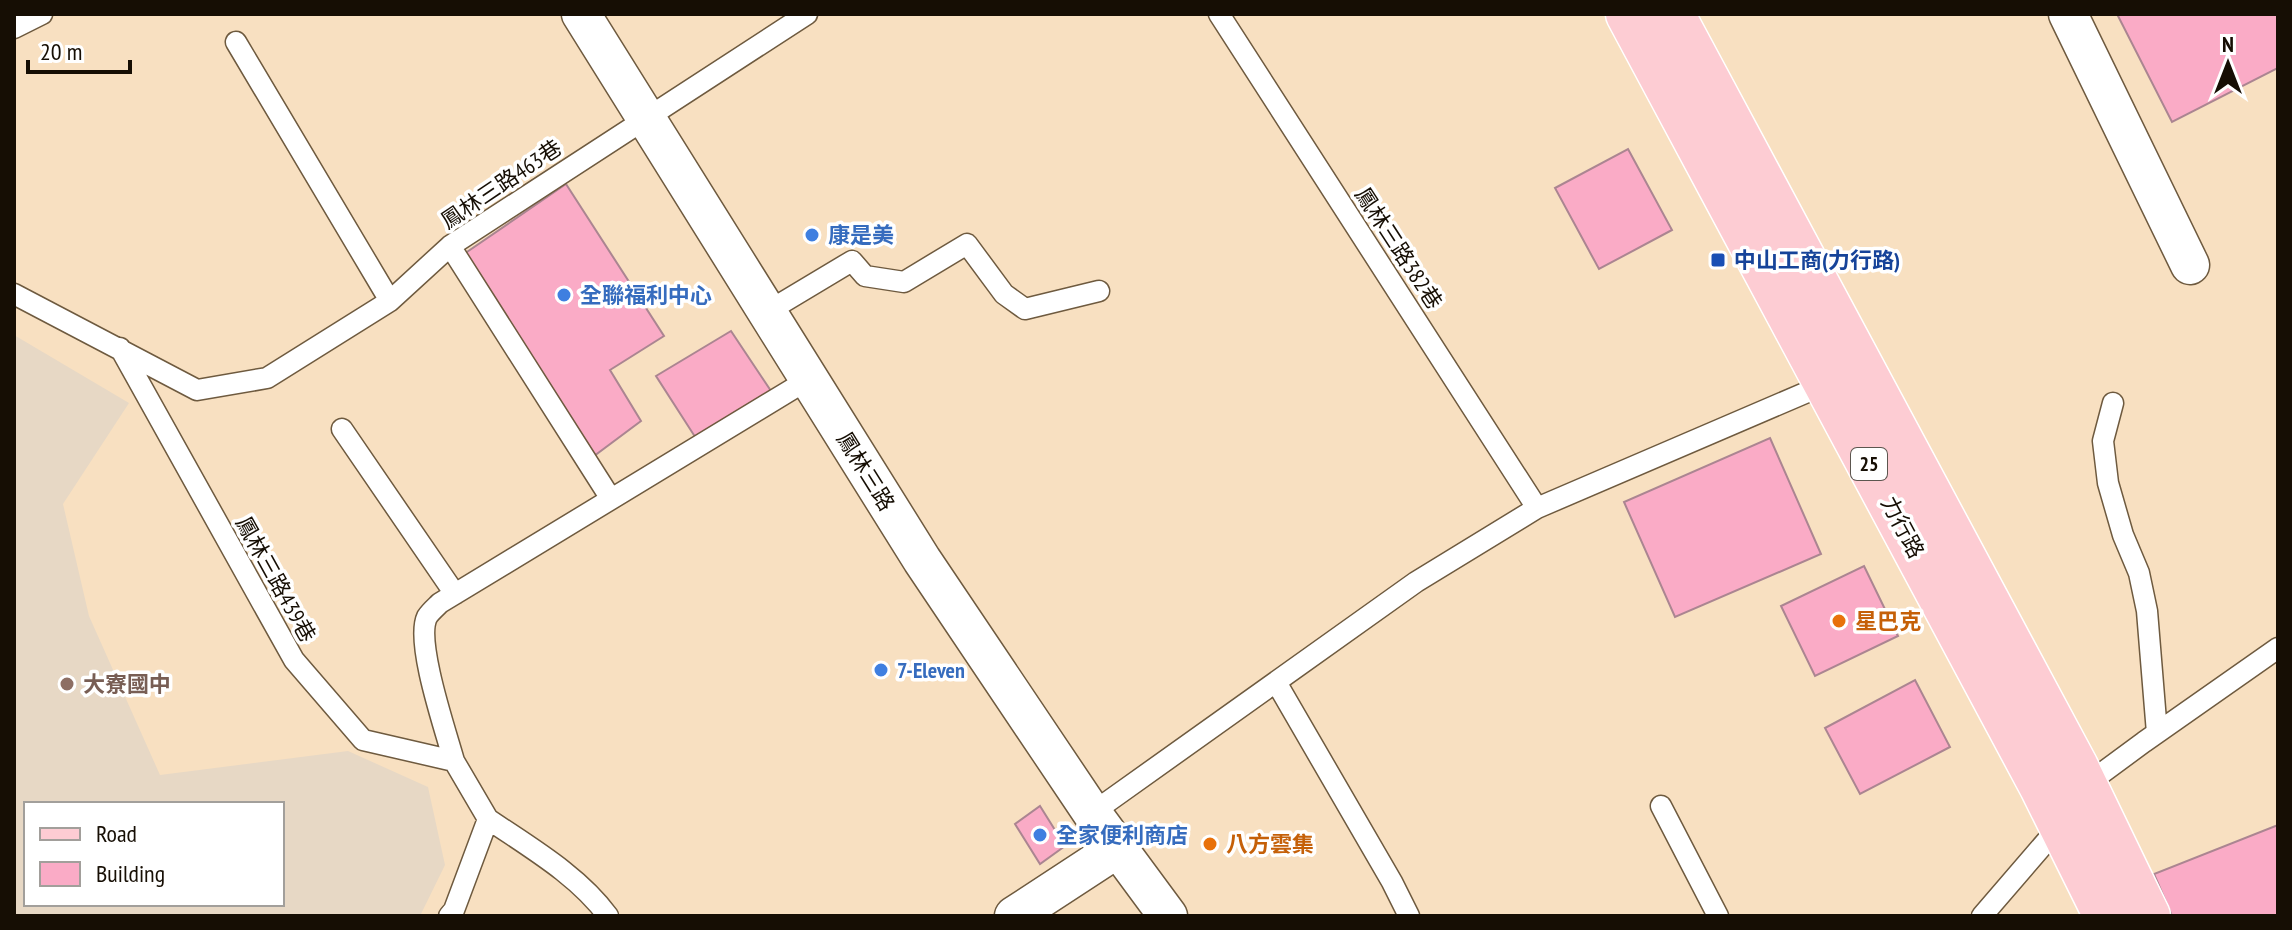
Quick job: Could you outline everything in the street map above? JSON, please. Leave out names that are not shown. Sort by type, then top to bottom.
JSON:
[{"type":"main road","name":"力行路","points":[[1628,14],[2062,824],[2106,916]]},
{"type":"main road","name":"力行路","points":[[1672,14],[2085,784],[2148,916]]},
{"type":"street","name":"鳳林三路","points":[[581,14],[922,560],[1092,813],[1168,916]]},
{"type":"street","points":[[2068,14],[2190,265]]},
{"type":"street","points":[[1014,916],[1118,848]]},
{"type":"lane","points":[[14,28],[42,14]]},
{"type":"lane","name":"鳳林三路463巷","points":[[14,294],[197,390],[267,378],[390,301],[450,246],[807,14]]},
{"type":"lane","name":"鳳林三路382巷","points":[[1219,14],[1537,508]]},
{"type":"lane","points":[[236,42],[390,301]]},
{"type":"lane","points":[[767,312],[852,261],[865,276],[904,282],[967,244],[1004,294],[1025,309],[1099,291]]},
{"type":"lane","points":[[450,246],[611,499]]},
{"type":"lane","name":"鳳林三路439巷","points":[[120,348],[294,660],[363,740],[454,761]]},
{"type":"lane","points":[[608,916],[597,901],[545,858],[488,819],[454,761],[423,635],[428,617],[440,603],[809,379]]},
{"type":"lane","points":[[1092,813],[1416,582],[1537,508],[1826,384]]},
{"type":"lane","points":[[2113,403],[2103,441],[2108,483],[2123,535],[2139,573],[2147,611],[2157,733]]},
{"type":"lane","points":[[342,429],[455,594]]},
{"type":"lane","points":[[1982,916],[2062,824],[2085,784],[2278,648]]},
{"type":"lane","points":[[1276,682],[1385,868],[1409,916]]},
{"type":"lane","points":[[1661,806],[1718,916]]},
{"type":"lane","points":[[449,916],[454,910],[488,819]]},
{"type":"shaded area","name":"大寮國中","points":[[14,335],[129,403],[63,504],[89,616],[160,775],[348,751],[428,787],[445,865],[420,916],[14,916]]},
{"type":"building","points":[[2117,14],[2278,14],[2278,68],[2172,122]]},
{"type":"building","points":[[1628,149],[1672,230],[1599,269],[1555,188]]},
{"type":"building","name":"全聯福利中心","points":[[566,184],[664,336],[610,370],[641,421],[594,456],[464,254]]},
{"type":"building","points":[[731,331],[775,397],[699,443],[656,376]]},
{"type":"building","points":[[1770,438],[1821,554],[1675,617],[1624,502]]},
{"type":"building","name":"星巴克","points":[[1864,566],[1898,636],[1815,676],[1781,606]]},
{"type":"building","points":[[1915,680],[1950,747],[1860,794],[1825,728]]},
{"type":"building","name":"全家便利商店","points":[[1040,806],[1065,846],[1040,864],[1015,824]]},
{"type":"building","points":[[2278,825],[2278,916],[2172,916],[2154,874]]},
{"type":"place","name":"康是美","points":[[812,235]]},
{"type":"place","name":"中山工商(力行路)","points":[[1718,260]]},
{"type":"place","name":"全聯福利中心","points":[[564,295]]},
{"type":"place","name":"星巴克","points":[[1839,621]]},
{"type":"place","name":"7-Eleven","points":[[881,670]]},
{"type":"place","name":"大寮國中","points":[[67,684]]},
{"type":"place","name":"全家便利商店","points":[[1040,835]]},
{"type":"place","name":"八方雲集","points":[[1210,844]]}]
